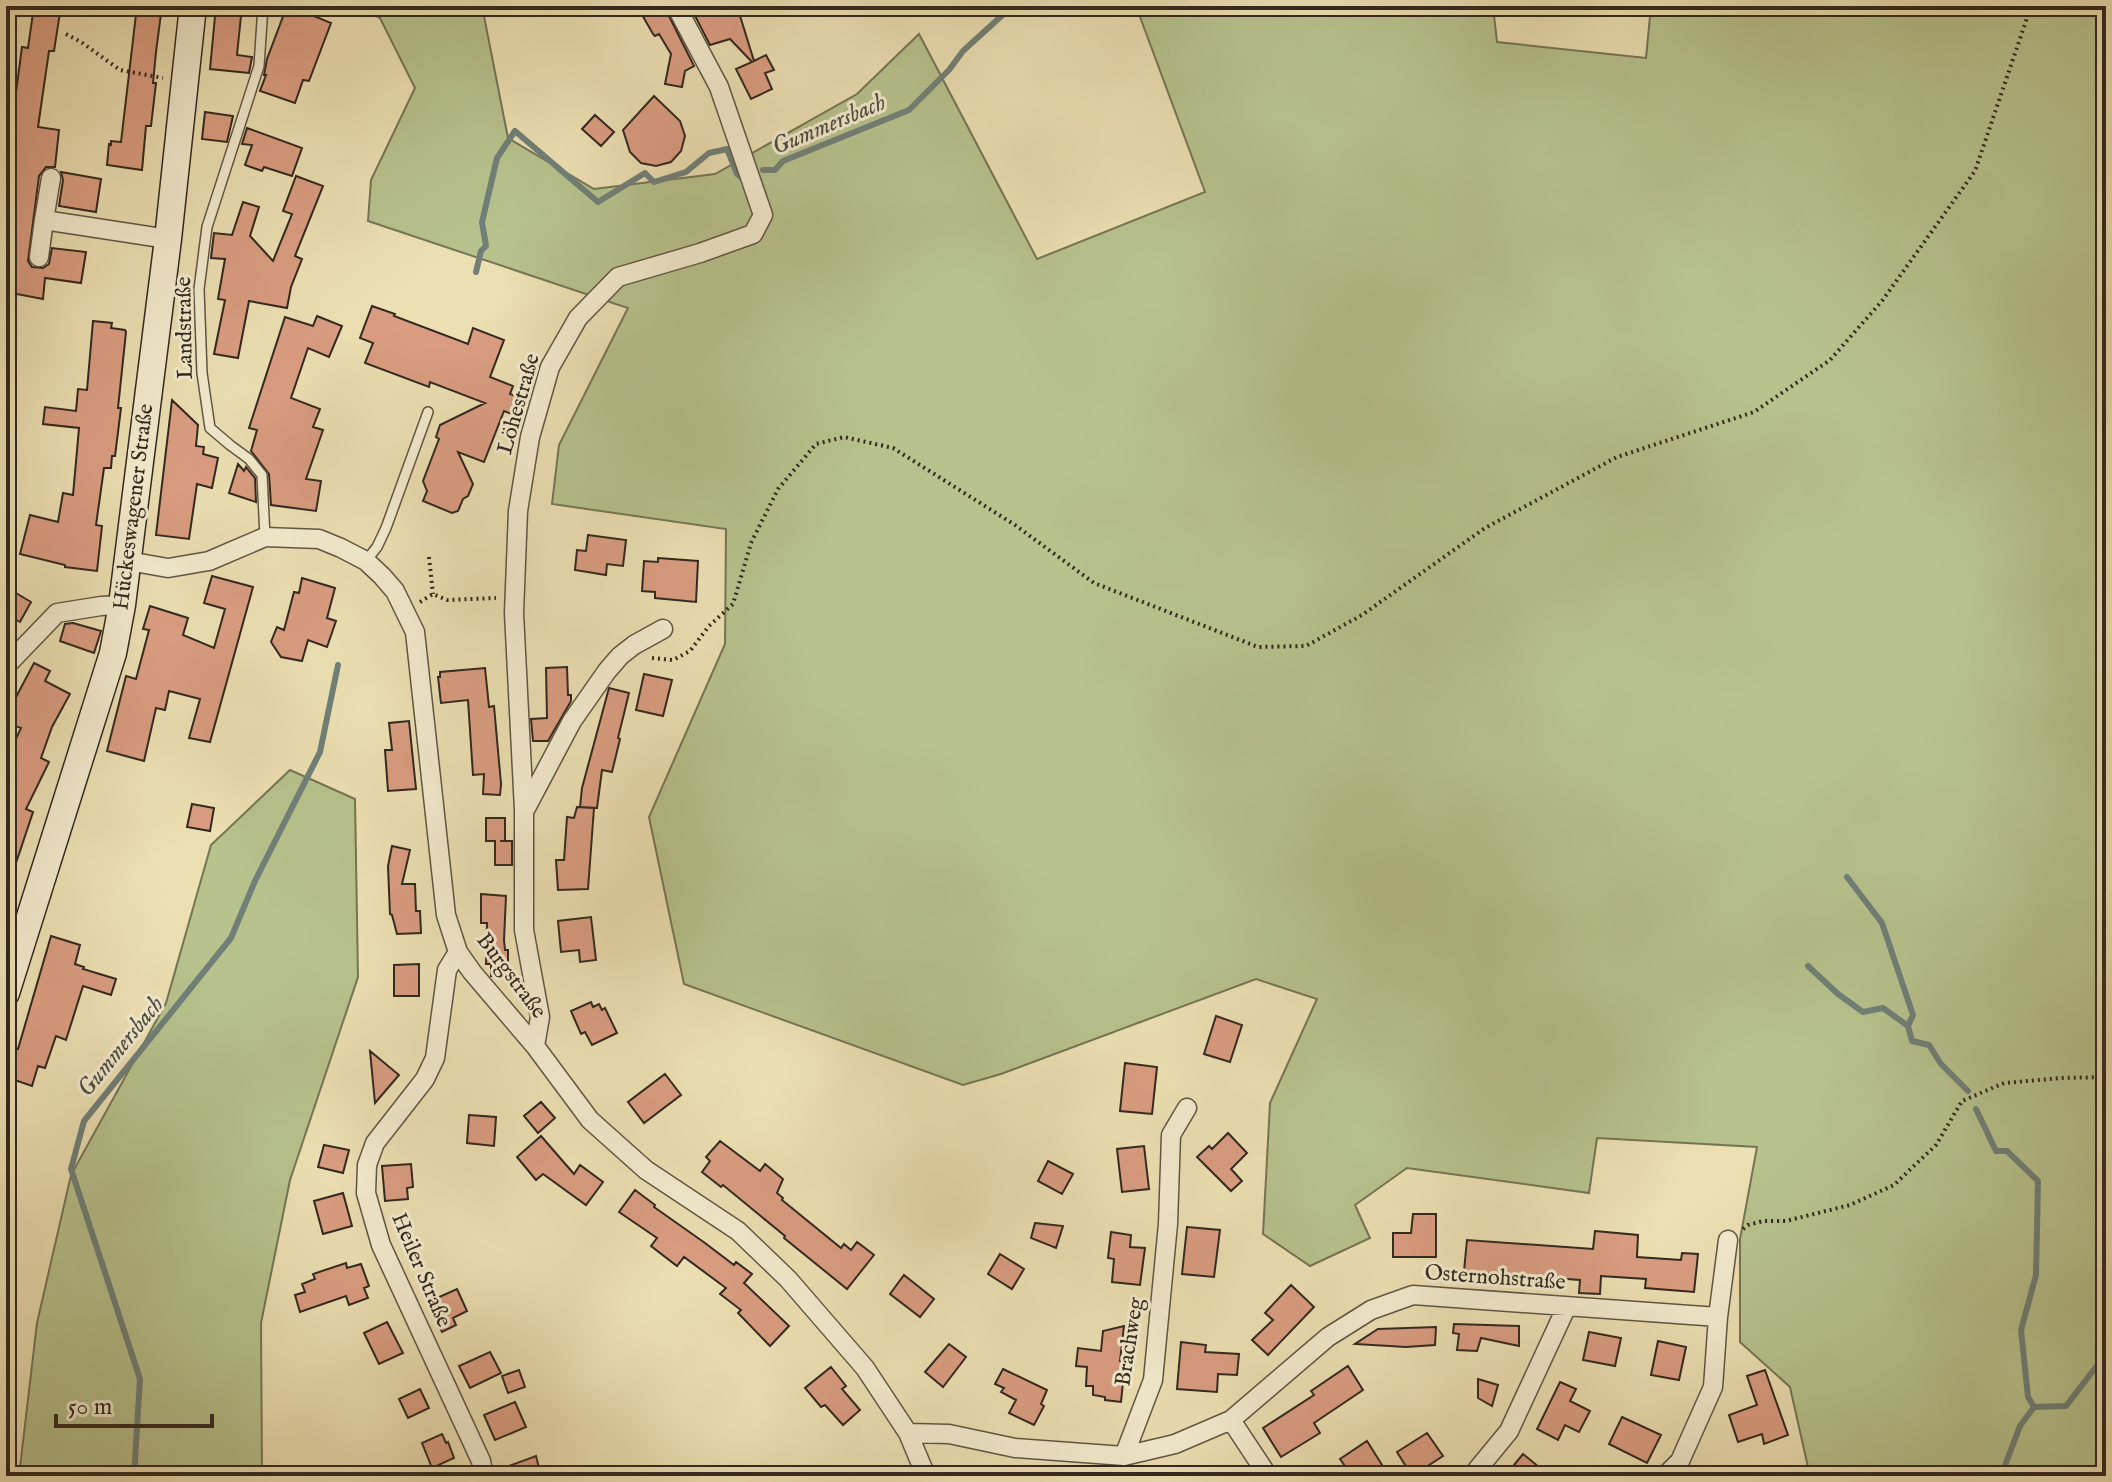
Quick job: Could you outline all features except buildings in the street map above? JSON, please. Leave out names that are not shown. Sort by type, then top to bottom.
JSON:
[{"type":"street","name":"Hückeswagener Straße","points":[[6,993],[113,653],[128,561],[168,239],[193,6]]},
{"type":"street","name":"Löhestraße","points":[[535,1046],[540,1017],[524,930],[524,810],[515,597],[518,511],[530,437],[550,367],[578,318],[618,277],[753,234],[763,215],[719,87],[676,6]]},
{"type":"street","points":[[39,257],[51,178]]},
{"type":"street","points":[[44,220],[168,239]]},
{"type":"street","name":"Burgstraße","points":[[128,561],[168,568],[209,561],[265,537],[319,539],[366,561],[395,591],[415,632],[446,915],[458,952],[535,1046],[590,1120],[646,1170],[738,1231],[788,1279],[865,1368],[908,1433],[926,1476]]},
{"type":"street","points":[[6,666],[57,613],[122,605]]},
{"type":"street","name":"Löhestraße","points":[[524,810],[572,721],[620,656],[663,629]]},
{"type":"street","name":"Heiler Straße","points":[[458,952],[447,970],[435,1058],[425,1079],[375,1143],[367,1165],[366,1193],[381,1245],[481,1461],[484,1476]]},
{"type":"street","name":"Brachweg","points":[[1124,1456],[1153,1380],[1168,1224],[1171,1135],[1187,1108]]},
{"type":"street","points":[[1665,1476],[1680,1461],[1713,1387],[1728,1240]]},
{"type":"street","name":"Osternohstraße","points":[[1124,1456],[1175,1444],[1231,1420],[1328,1337],[1371,1310],[1413,1295],[1718,1317]]},
{"type":"street","points":[[1472,1476],[1509,1431],[1566,1308]]},
{"type":"street","points":[[1231,1420],[1268,1476]]},
{"type":"street","points":[[908,1433],[949,1434],[1015,1448],[1124,1456]]},
{"type":"lane","name":"Landstraße","points":[[263,6],[259,66],[207,227],[199,302],[202,373],[210,428],[249,459],[262,475],[265,537]]},
{"type":"lane","points":[[366,561],[386,528],[428,412]]},
{"type":"path","points":[[620,656],[673,660],[690,651],[709,626],[733,604],[751,543],[778,489],[816,444],[844,437],[893,448],[1015,525],[1094,583],[1258,647],[1306,646],[1362,615],[1485,528],[1617,457],[1754,412],[1830,360],[1882,301],[1975,171],[2026,21],[2027,6]]},
{"type":"path","points":[[66,34],[120,70],[185,81]]},
{"type":"path","points":[[429,557],[433,594]]},
{"type":"path","points":[[433,594],[447,600],[515,597]]},
{"type":"path","points":[[405,612],[433,594]]},
{"type":"path","points":[[1728,1240],[1748,1225],[1763,1221],[1786,1221],[1850,1205],[1894,1185],[1936,1145],[1962,1101],[2004,1083],[2106,1077]]},
{"type":"green space","points":[[358,6],[482,6],[508,138],[594,189],[715,174],[857,94],[919,34],[1037,259],[1205,192],[1136,6],[1493,6],[1497,42],[1646,58],[1651,6],[2106,6],[2106,1476],[1810,1476],[1790,1387],[1740,1342],[1740,1239],[1757,1147],[1597,1138],[1589,1193],[1407,1168],[1355,1205],[1370,1238],[1310,1266],[1263,1234],[1270,1103],[1317,999],[1256,979],[1001,1074],[963,1085],[684,984],[649,817],[725,644],[726,529],[552,504],[559,445],[628,308],[368,221],[371,180],[415,88],[380,18]]},
{"type":"green space","points":[[290,770],[355,799],[358,977],[290,1180],[261,1323],[262,1476],[19,1476],[37,1323],[71,1175],[166,1003],[211,845]]},
{"type":"waterway","name":"Gummersbach","points":[[763,170],[775,170],[783,161],[909,110],[949,70],[963,51],[1008,10],[1007,6]]},
{"type":"waterway","name":"Gummersbach","points":[[476,272],[481,251],[486,246],[482,222],[497,158],[515,131],[598,202],[645,173],[654,182],[686,172],[709,153],[727,149],[737,174],[742,178]]},
{"type":"waterway","name":"Gummersbach","points":[[134,1476],[140,1379],[71,1169],[84,1121],[231,938],[255,881],[320,752],[338,665]]},
{"type":"waterway","points":[[1847,877],[1882,923],[1913,1015],[1908,1026],[1912,1041],[1929,1045],[1941,1064],[1968,1091]]},
{"type":"waterway","points":[[1808,966],[1863,1012],[1883,1008],[1908,1026]]},
{"type":"waterway","points":[[1976,1109],[1996,1151],[2007,1151],[2038,1181],[2036,1275],[2021,1330],[2028,1397],[2034,1407]]},
{"type":"waterway","points":[[2001,1476],[2020,1426],[2034,1407],[2066,1406],[2106,1354]]}]
